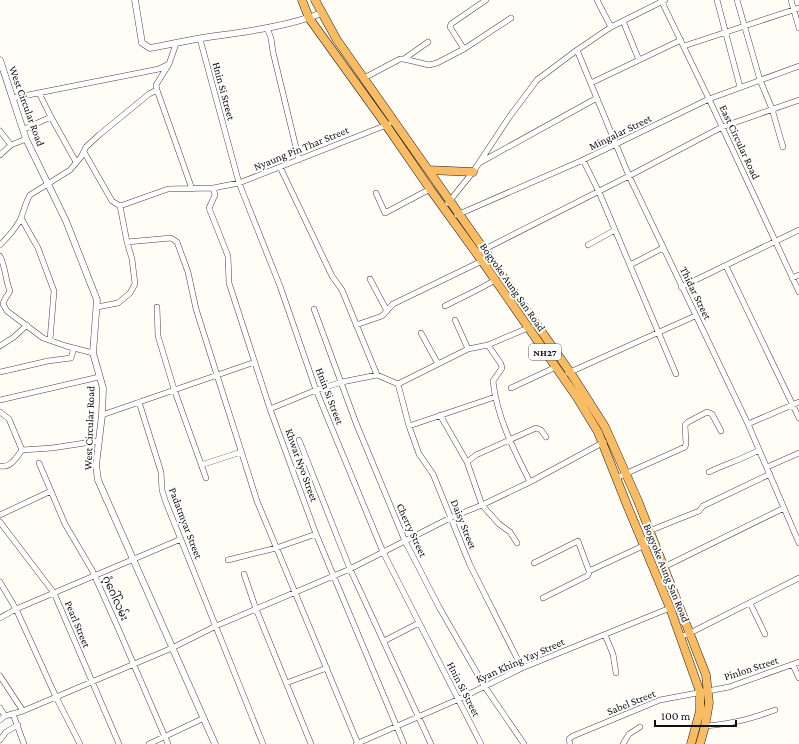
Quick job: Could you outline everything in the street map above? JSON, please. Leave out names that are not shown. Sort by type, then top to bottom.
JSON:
[{"type":"highway","name":"Bogyoke Aung San Road","points":[[302,0],[309,18],[386,125],[443,208],[477,253],[562,376],[598,432],[670,608],[700,692],[700,711],[691,744]]},
{"type":"highway","name":"Bogyoke Aung San Road","points":[[315,0],[337,40],[451,200],[459,214],[570,372],[605,427],[649,530],[706,675],[709,703],[700,744]]},
{"type":"highway","points":[[360,89],[366,80]]},
{"type":"highway","points":[[429,170],[473,172]]},
{"type":"street","points":[[135,0],[142,42],[150,48],[200,38],[267,28],[309,18],[322,13]]},
{"type":"street","points":[[597,0],[611,27]]},
{"type":"street","points":[[717,0],[724,32],[740,88]]},
{"type":"street","points":[[736,0],[760,80],[772,109],[783,147]]},
{"type":"street","points":[[791,0],[797,9],[799,28]]},
{"type":"street","points":[[464,49],[450,27],[451,24],[484,1]]},
{"type":"street","points":[[443,208],[473,172],[510,116],[537,80],[611,27],[662,1]]},
{"type":"street","name":"East Circular Road","points":[[662,1],[799,292]]},
{"type":"street","points":[[684,46],[744,25],[797,9]]},
{"type":"street","points":[[404,59],[429,65],[437,63],[464,49],[511,18]]},
{"type":"street","points":[[623,21],[639,60]]},
{"type":"street","points":[[267,28],[271,38],[299,160]]},
{"type":"street","name":"Hnin Si Street","points":[[200,38],[239,183],[280,286],[316,390],[383,552],[481,744]]},
{"type":"street","points":[[591,83],[681,40]]},
{"type":"street","points":[[366,80],[404,59],[428,42]]},
{"type":"street","points":[[176,44],[169,64],[156,86],[192,189]]},
{"type":"street","name":"Thidar Street","points":[[577,50],[630,176],[695,316],[760,450],[799,543]]},
{"type":"street","name":"West Circular Road","points":[[0,60],[2,71],[24,129],[26,139],[66,221],[97,300],[93,353],[103,388],[102,415],[96,465],[98,480],[215,744]]},
{"type":"street","points":[[13,98],[141,73],[159,69],[169,64]]},
{"type":"street","name":"Mingalar Street","points":[[452,219],[459,214],[617,145],[709,99],[799,66]]},
{"type":"street","points":[[1,242],[12,234],[21,218],[30,195],[70,170],[99,135],[149,94],[157,90]]},
{"type":"street","points":[[39,93],[50,117],[76,162]]},
{"type":"street","points":[[478,164],[551,125],[597,98]]},
{"type":"street","points":[[477,253],[484,248],[599,192],[722,127],[799,100]]},
{"type":"street","points":[[24,129],[50,117]]},
{"type":"street","name":"Nyaung Pin Thar Street","points":[[120,206],[168,189],[213,188],[239,183],[395,121]]},
{"type":"street","points":[[0,131],[12,145]]},
{"type":"street","points":[[0,156],[12,145],[26,139]]},
{"type":"street","points":[[84,152],[112,201],[120,206],[132,259],[135,284],[130,292],[118,303],[97,307]]},
{"type":"street","points":[[583,160],[599,192],[676,374]]},
{"type":"street","points":[[280,167],[332,276],[342,290],[377,375]]},
{"type":"street","name":"Khwar Nyo Street","points":[[213,188],[215,195],[209,208],[211,217],[228,256],[229,283],[270,409],[316,534],[404,744]]},
{"type":"street","points":[[376,193],[384,212],[387,212],[430,189]]},
{"type":"street","points":[[21,218],[38,248],[54,291],[50,340]]},
{"type":"street","points":[[588,245],[615,230]]},
{"type":"street","points":[[682,287],[799,230]]},
{"type":"street","points":[[127,242],[171,238],[176,242],[188,272],[196,309],[240,452],[257,501],[358,744]]},
{"type":"street","points":[[630,265],[663,248]]},
{"type":"street","points":[[0,256],[5,267],[6,283],[10,291],[3,304],[7,311],[43,338],[93,353]]},
{"type":"street","points":[[356,326],[382,316],[393,304],[482,261]]},
{"type":"street","points":[[726,266],[799,418]]},
{"type":"street","points":[[792,278],[799,275]]},
{"type":"street","points":[[370,279],[387,310]]},
{"type":"street","points":[[445,306],[495,280]]},
{"type":"street","points":[[157,307],[158,336],[174,389],[206,478]]},
{"type":"street","name":"Cherry Street","points":[[314,309],[371,463],[405,541],[439,606],[485,687],[524,744]]},
{"type":"street","points":[[562,376],[695,316]]},
{"type":"street","points":[[455,320],[468,349]]},
{"type":"street","points":[[270,409],[316,390],[342,382],[377,375],[398,384],[468,349],[488,345],[528,328],[536,323]]},
{"type":"street","points":[[0,346],[14,337],[27,325]]},
{"type":"street","points":[[421,333],[438,364]]},
{"type":"street","points":[[488,345],[502,364],[502,368],[493,381],[495,397],[509,441],[530,482]]},
{"type":"street","points":[[0,372],[48,361],[71,358],[74,348]]},
{"type":"street","points":[[102,415],[255,362]]},
{"type":"street","points":[[511,388],[556,368]]},
{"type":"street","points":[[0,400],[100,377]]},
{"type":"street","name":"Daisy Street","points":[[398,384],[409,426],[419,454],[433,474],[470,566],[522,668]]},
{"type":"street","points":[[409,426],[495,397]]},
{"type":"street","name":"Padatmyar Street","points":[[139,402],[161,472],[164,495],[263,744]]},
{"type":"street","points":[[748,424],[799,402]]},
{"type":"street","points":[[0,412],[9,418],[22,450]]},
{"type":"street","points":[[616,478],[685,447],[685,425],[707,412],[712,414],[721,431]]},
{"type":"street","points":[[440,415],[467,462],[482,506],[499,524],[510,532],[517,543]]},
{"type":"street","points":[[467,462],[476,455],[536,428],[541,430],[546,437]]},
{"type":"street","points":[[299,440],[350,569],[420,717],[431,744]]},
{"type":"street","points":[[0,708],[2,718],[172,648],[216,626],[295,591],[350,569],[450,518],[482,506],[602,443],[611,440]]},
{"type":"street","points":[[0,466],[4,467],[9,465],[22,450],[52,448],[98,441]]},
{"type":"street","points":[[709,472],[725,464],[741,460],[760,450]]},
{"type":"street","points":[[201,465],[240,452]]},
{"type":"street","points":[[767,467],[799,453]]},
{"type":"street","name":"ဂံ့ဂေါ်လမ်း","points":[[39,463],[65,524],[94,575],[168,744]]},
{"type":"street","points":[[649,530],[699,510],[703,506],[770,474]]},
{"type":"street","points":[[0,515],[51,491]]},
{"type":"street","points":[[664,567],[784,508]]},
{"type":"street","name":"Pearl Street","points":[[0,522],[54,592],[119,744]]},
{"type":"street","points":[[228,560],[276,548],[316,534]]},
{"type":"street","points":[[0,618],[54,592],[181,539]]},
{"type":"street","points":[[534,563],[578,541],[589,571]]},
{"type":"street","points":[[543,598],[587,576],[589,571],[644,545]]},
{"type":"street","points":[[244,574],[256,609],[311,744]]},
{"type":"street","points":[[680,637],[799,578]]},
{"type":"street","points":[[1,585],[16,609],[56,697],[80,744]]},
{"type":"street","points":[[750,603],[765,634]]},
{"type":"street","name":"Kyan Khing Yay Street","points":[[358,744],[485,687],[522,668],[670,608]]},
{"type":"street","points":[[384,641],[419,623]]},
{"type":"street","points":[[605,635],[613,654],[616,673]]},
{"type":"street","name":"Pinlon Street","points":[[708,692],[729,687],[799,662]]},
{"type":"street","points":[[793,665],[799,678]]},
{"type":"street","points":[[286,683],[327,668]]},
{"type":"street","points":[[0,676],[23,710]]},
{"type":"street","name":"Sabel Street","points":[[570,744],[569,739],[573,736],[660,700],[700,692],[708,692]]},
{"type":"street","points":[[705,726],[721,725],[747,720],[775,710]]},
{"type":"street","points":[[13,714],[24,744]]},
{"type":"street","points":[[149,744],[204,718]]},
{"type":"street","points":[[0,740],[6,732],[18,725]]},
{"type":"street","points":[[623,744],[628,734],[640,727]]}]
